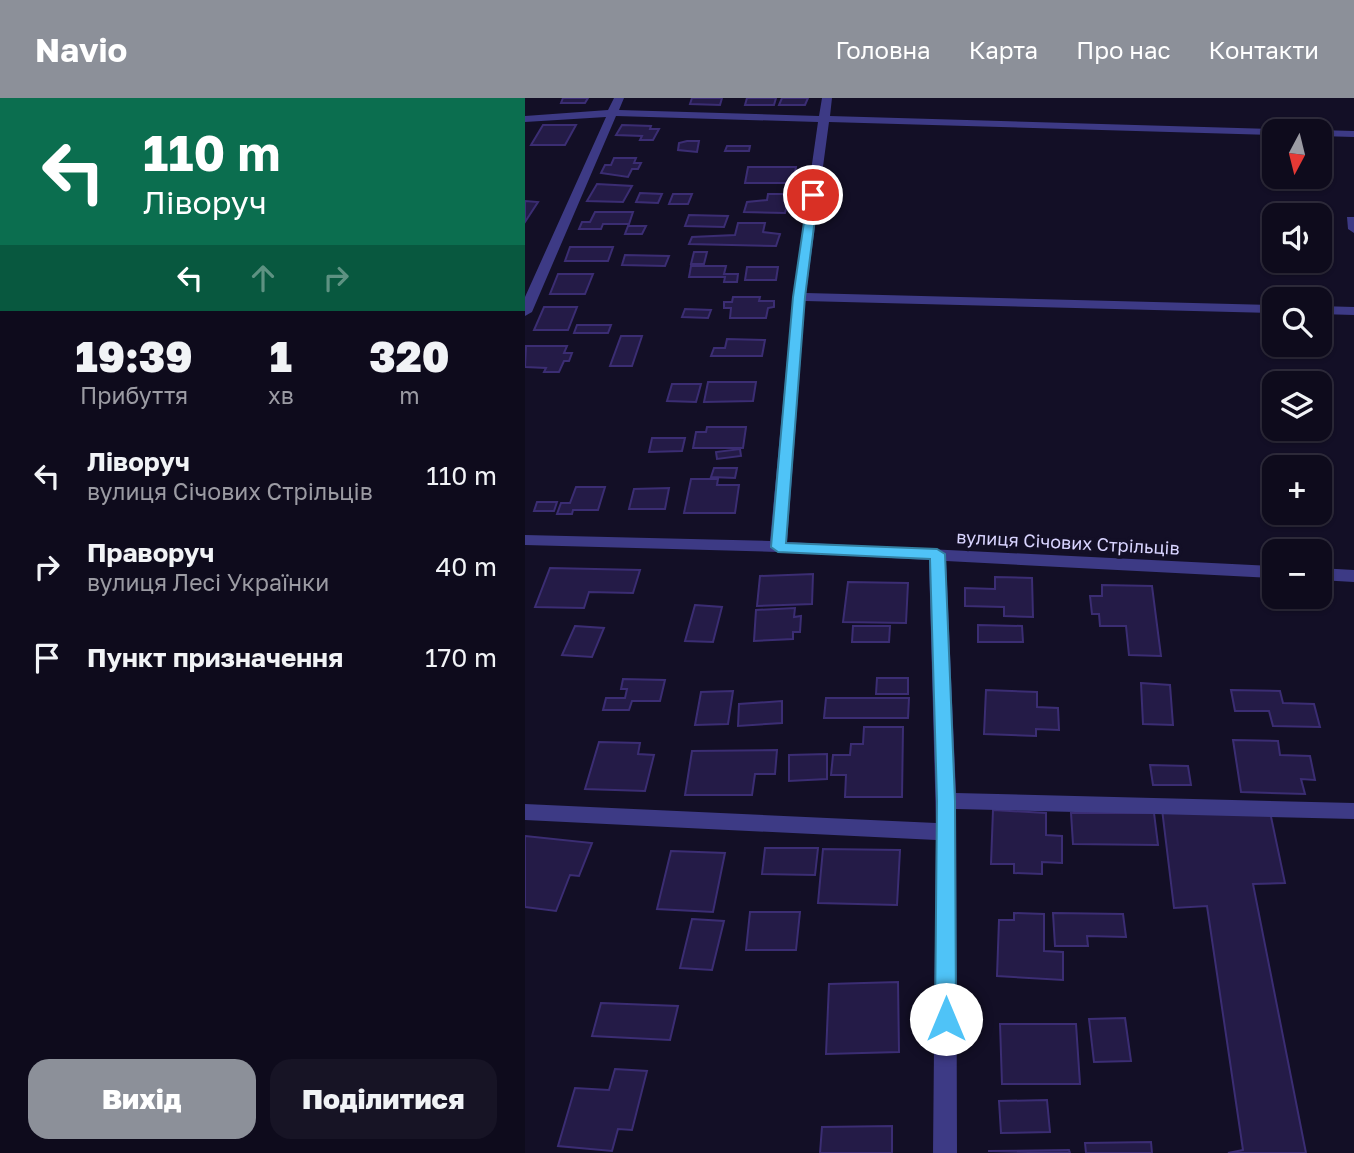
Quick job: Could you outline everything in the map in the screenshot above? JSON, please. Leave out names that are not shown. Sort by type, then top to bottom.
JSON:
[{"type":"street","points":[[525,312],[619,98]]},
{"type":"street","points":[[778,547],[799,297],[827,98]]},
{"type":"street","points":[[525,119],[614,113],[1262,132]]},
{"type":"street","points":[[1332,133],[1354,134]]},
{"type":"street","points":[[799,297],[1262,309]]},
{"type":"street","points":[[1332,310],[1354,311]]},
{"type":"street","name":"вулиця Січових Стрільців","points":[[525,540],[778,547],[1262,571]]},
{"type":"street","points":[[937,554],[946,801],[945,1153]]},
{"type":"street","points":[[1332,575],[1354,576]]},
{"type":"street","points":[[946,801],[1354,811]]},
{"type":"street","points":[[525,812],[946,832]]},
{"type":"building","points":[[563,98],[588,98],[585,103],[561,103]]},
{"type":"building","points":[[692,98],[722,98],[720,105],[690,104]]},
{"type":"building","points":[[747,98],[776,98],[774,105],[745,105]]},
{"type":"building","points":[[782,98],[808,98],[805,105],[779,105]]},
{"type":"building","points":[[543,125],[576,125],[565,145],[531,145]]},
{"type":"building","points":[[622,125],[651,126],[650,129],[659,129],[653,140],[640,140],[642,136],[616,135]]},
{"type":"building","points":[[699,141],[697,152],[678,150],[679,143]]},
{"type":"building","points":[[727,146],[750,146],[749,151],[725,151]]},
{"type":"building","points":[[614,158],[636,158],[634,163],[641,163],[638,169],[632,169],[628,177],[601,173],[605,165],[611,165]]},
{"type":"building","points":[[748,167],[796,167],[793,183],[745,183]]},
{"type":"building","points":[[597,184],[632,186],[623,202],[587,201]]},
{"type":"building","points":[[640,193],[662,194],[658,203],[636,202]]},
{"type":"building","points":[[673,194],[692,194],[688,204],[669,204]]},
{"type":"building","points":[[768,194],[790,194],[785,213],[744,212],[747,202],[767,200]]},
{"type":"building","points":[[525,201],[538,202],[525,222]]},
{"type":"building","points":[[595,212],[633,212],[629,224],[603,224],[601,229],[579,229],[582,222],[590,222]]},
{"type":"building","points":[[689,215],[728,216],[724,227],[685,226]]},
{"type":"building","points":[[738,223],[765,223],[763,232],[780,234],[776,246],[689,244],[692,237],[735,235]]},
{"type":"building","points":[[628,226],[646,226],[642,234],[625,234]]},
{"type":"building","points":[[570,247],[613,247],[608,261],[565,261]]},
{"type":"building","points":[[694,252],[707,252],[704,264],[691,264]]},
{"type":"building","points":[[625,255],[669,256],[665,266],[622,265]]},
{"type":"building","points":[[691,266],[726,266],[724,274],[738,274],[737,282],[724,282],[725,277],[689,277]]},
{"type":"building","points":[[747,267],[778,267],[776,280],[745,280]]},
{"type":"building","points":[[558,274],[593,274],[585,294],[550,294]]},
{"type":"building","points":[[733,297],[760,297],[759,301],[774,301],[774,307],[768,308],[766,318],[730,318],[731,308],[724,308],[724,302],[732,302]]},
{"type":"building","points":[[544,307],[577,307],[568,330],[534,330]]},
{"type":"building","points":[[685,309],[711,310],[708,318],[682,317]]},
{"type":"building","points":[[577,325],[611,325],[608,333],[574,333]]},
{"type":"building","points":[[621,336],[642,336],[632,366],[610,366]]},
{"type":"building","points":[[727,339],[765,340],[762,356],[711,356],[714,348],[725,348]]},
{"type":"building","points":[[526,346],[567,346],[564,353],[572,353],[559,372],[544,372],[546,368],[525,367]]},
{"type":"building","points":[[708,382],[756,382],[753,401],[704,402]]},
{"type":"building","points":[[672,384],[701,384],[696,402],[667,401]]},
{"type":"building","points":[[707,427],[746,427],[743,448],[693,448],[696,432],[706,432]]},
{"type":"building","points":[[652,438],[685,438],[682,451],[649,452]]},
{"type":"building","points":[[740,449],[741,456],[717,459],[716,452]]},
{"type":"building","points":[[714,468],[737,468],[735,478],[711,477]]},
{"type":"building","points":[[691,479],[718,479],[717,485],[739,485],[735,513],[684,513]]},
{"type":"building","points":[[576,487],[605,487],[598,510],[573,510],[572,514],[557,514],[561,503],[570,503]]},
{"type":"building","points":[[669,488],[665,509],[629,509],[634,489]]},
{"type":"building","points":[[537,502],[557,502],[554,511],[534,511]]},
{"type":"building","points":[[550,568],[640,570],[633,593],[589,592],[584,608],[535,607]]},
{"type":"building","points":[[813,574],[812,604],[757,606],[760,576]]},
{"type":"building","points":[[995,577],[1032,578],[1033,617],[1004,616],[1004,607],[965,606],[965,588],[995,589]]},
{"type":"building","points":[[848,582],[908,583],[906,623],[843,622]]},
{"type":"building","points":[[1102,585],[1152,586],[1161,656],[1129,655],[1126,626],[1100,626],[1099,614],[1092,614],[1090,596],[1102,596]]},
{"type":"building","points":[[695,605],[722,607],[713,642],[685,641]]},
{"type":"building","points":[[795,608],[794,617],[801,616],[800,632],[793,632],[793,639],[754,641],[756,610]]},
{"type":"building","points":[[978,625],[1022,626],[1023,642],[978,642]]},
{"type":"building","points":[[575,626],[604,628],[592,657],[562,655]]},
{"type":"building","points":[[853,626],[890,626],[889,642],[852,642]]},
{"type":"building","points":[[877,678],[908,678],[908,694],[876,694]]},
{"type":"building","points":[[623,679],[665,680],[660,701],[632,701],[629,710],[603,710],[606,698],[625,698],[627,689],[621,689]]},
{"type":"building","points":[[1141,683],[1170,685],[1173,725],[1143,724]]},
{"type":"building","points":[[986,690],[1037,692],[1037,707],[1058,708],[1059,730],[1036,729],[1036,736],[984,734]]},
{"type":"building","points":[[1231,690],[1280,691],[1283,703],[1314,704],[1320,727],[1273,726],[1269,711],[1235,711]]},
{"type":"building","points":[[733,691],[728,724],[695,725],[701,692]]},
{"type":"building","points":[[826,698],[909,698],[908,718],[824,718]]},
{"type":"building","points":[[782,701],[782,723],[738,726],[739,704]]},
{"type":"building","points":[[864,727],[903,727],[902,797],[845,797],[846,775],[831,775],[833,755],[850,755],[851,744],[863,744]]},
{"type":"building","points":[[1233,740],[1278,741],[1280,755],[1310,756],[1315,780],[1301,779],[1305,794],[1241,792]]},
{"type":"building","points":[[599,742],[640,743],[638,754],[654,755],[645,791],[585,789]]},
{"type":"building","points":[[777,750],[775,774],[755,774],[752,795],[685,795],[692,751]]},
{"type":"building","points":[[827,754],[827,779],[789,781],[789,755]]},
{"type":"building","points":[[1150,765],[1188,766],[1191,785],[1153,785]]},
{"type":"building","points":[[1162,809],[1270,812],[1285,883],[1253,884],[1306,1153],[1228,1153],[1243,1150],[1207,906],[1174,908]]},
{"type":"building","points":[[993,810],[1046,813],[1046,835],[1062,836],[1062,863],[1042,862],[1042,874],[1014,873],[1014,864],[991,864]]},
{"type":"building","points":[[1071,813],[1154,813],[1158,845],[1073,844]]},
{"type":"building","points":[[525,836],[592,843],[579,876],[570,875],[556,911],[525,907]]},
{"type":"building","points":[[765,848],[818,848],[815,875],[762,874]]},
{"type":"building","points":[[823,849],[900,850],[897,905],[818,903]]},
{"type":"building","points":[[671,851],[725,853],[713,912],[657,909]]},
{"type":"building","points":[[750,912],[800,912],[796,950],[746,950]]},
{"type":"building","points":[[1014,913],[1044,914],[1044,951],[1063,952],[1063,980],[997,976],[999,920],[1014,920]]},
{"type":"building","points":[[1053,913],[1123,914],[1126,937],[1087,936],[1088,946],[1055,946]]},
{"type":"building","points":[[692,919],[724,921],[712,970],[680,968]]},
{"type":"building","points":[[898,982],[899,1052],[826,1054],[829,984]]},
{"type":"building","points":[[601,1003],[678,1006],[670,1040],[592,1036]]},
{"type":"building","points":[[1125,1018],[1131,1061],[1094,1062],[1089,1019]]},
{"type":"building","points":[[1000,1024],[1076,1024],[1080,1084],[1002,1084]]},
{"type":"building","points":[[615,1069],[647,1071],[632,1130],[618,1129],[612,1151],[558,1146],[575,1088],[609,1090]]},
{"type":"building","points":[[1047,1100],[1050,1132],[1001,1133],[999,1101]]},
{"type":"building","points":[[892,1126],[892,1153],[820,1153],[822,1127]]},
{"type":"building","points":[[1151,1142],[1152,1153],[1086,1153],[1085,1143]]},
{"type":"building","points":[[1069,1150],[1070,1153],[988,1151]]},
{"type":"route","points":[[813,195],[799,297],[778,547],[937,554],[946,801],[946,1019]]}]
